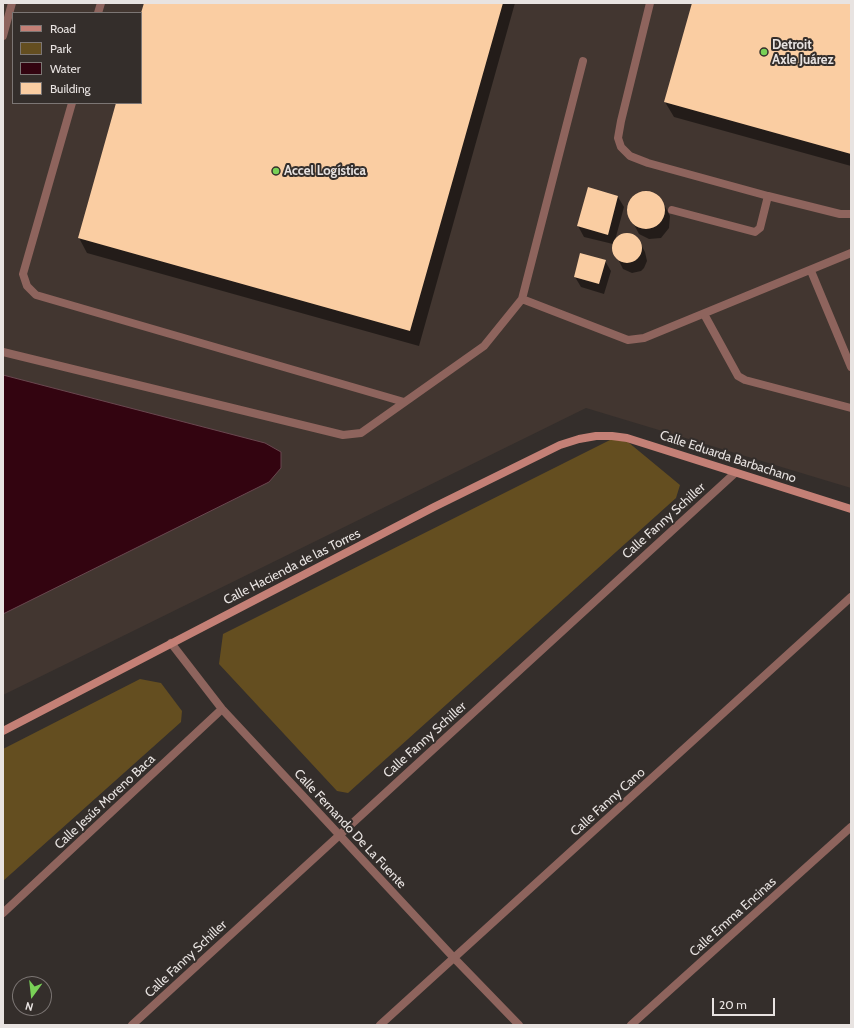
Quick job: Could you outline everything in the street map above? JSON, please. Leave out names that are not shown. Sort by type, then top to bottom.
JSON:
[{"type":"street","points":[[3,36],[12,3]]},
{"type":"street","points":[[650,3],[622,115],[618,138],[621,147],[630,156],[648,163],[768,196],[840,214],[851,214]]},
{"type":"street","points":[[3,352],[343,435],[361,433],[484,346],[522,300],[583,61]]},
{"type":"street","points":[[72,104],[23,274],[27,286],[36,295],[404,402]]},
{"type":"street","points":[[672,210],[754,232],[760,228],[768,196]]},
{"type":"street","points":[[522,300],[628,340],[644,338],[851,253]]},
{"type":"street","points":[[811,270],[851,367]]},
{"type":"street","points":[[704,314],[738,376],[745,380],[851,408]]},
{"type":"street","name":"Calle Eduarda Barbachano","points":[[596,436],[612,436],[643,443],[851,509]]},
{"type":"street","name":"Calle Hacienda de las Torres","points":[[3,731],[434,507],[560,445],[579,438],[596,436]]},
{"type":"street","name":"Calle Fanny Schiller","points":[[132,1025],[735,473]]},
{"type":"street","name":"Calle Fanny Cano","points":[[380,1025],[851,597]]},
{"type":"street","name":"Calle Fernando De La Fuente","points":[[171,643],[222,709],[518,1025]]},
{"type":"street","name":"Calle Jesús Moreno Baca","points":[[3,913],[222,709]]},
{"type":"street","name":"Calle Emma Encinas","points":[[631,1025],[851,827]]},
{"type":"shaded area","points":[[3,3],[851,3],[851,488],[586,408],[3,695]]},
{"type":"green space","points":[[612,439],[628,442],[680,485],[676,498],[348,793],[337,791],[219,664],[223,634]]},
{"type":"green space","points":[[140,679],[161,683],[182,711],[181,722],[3,881],[3,749]]},
{"type":"water","points":[[3,375],[265,443],[281,452],[281,468],[269,482],[3,614]]},
{"type":"building","name":"Accel Logística","points":[[144,3],[503,3],[410,331],[78,238],[116,104],[142,104],[141,12]]},
{"type":"building","name":"Detroit Axle Juárez","points":[[692,3],[851,3],[851,154],[664,102]]},
{"type":"building","points":[[588,187],[618,196],[608,235],[577,226]]},
{"type":"building","points":[[642,191],[650,191],[660,196],[664,203],[664,217],[660,224],[650,229],[642,229],[632,224],[630,221],[627,214],[627,206],[632,196],[635,194]]},
{"type":"building","points":[[627,233],[638,237],[642,248],[638,259],[627,263],[616,259],[612,248],[616,237]]},
{"type":"building","points":[[580,253],[606,260],[599,284],[574,277]]},
{"type":"place","name":"Detroit Axle Juárez","points":[[764,52]]},
{"type":"place","name":"Accel Logística","points":[[276,171]]}]
